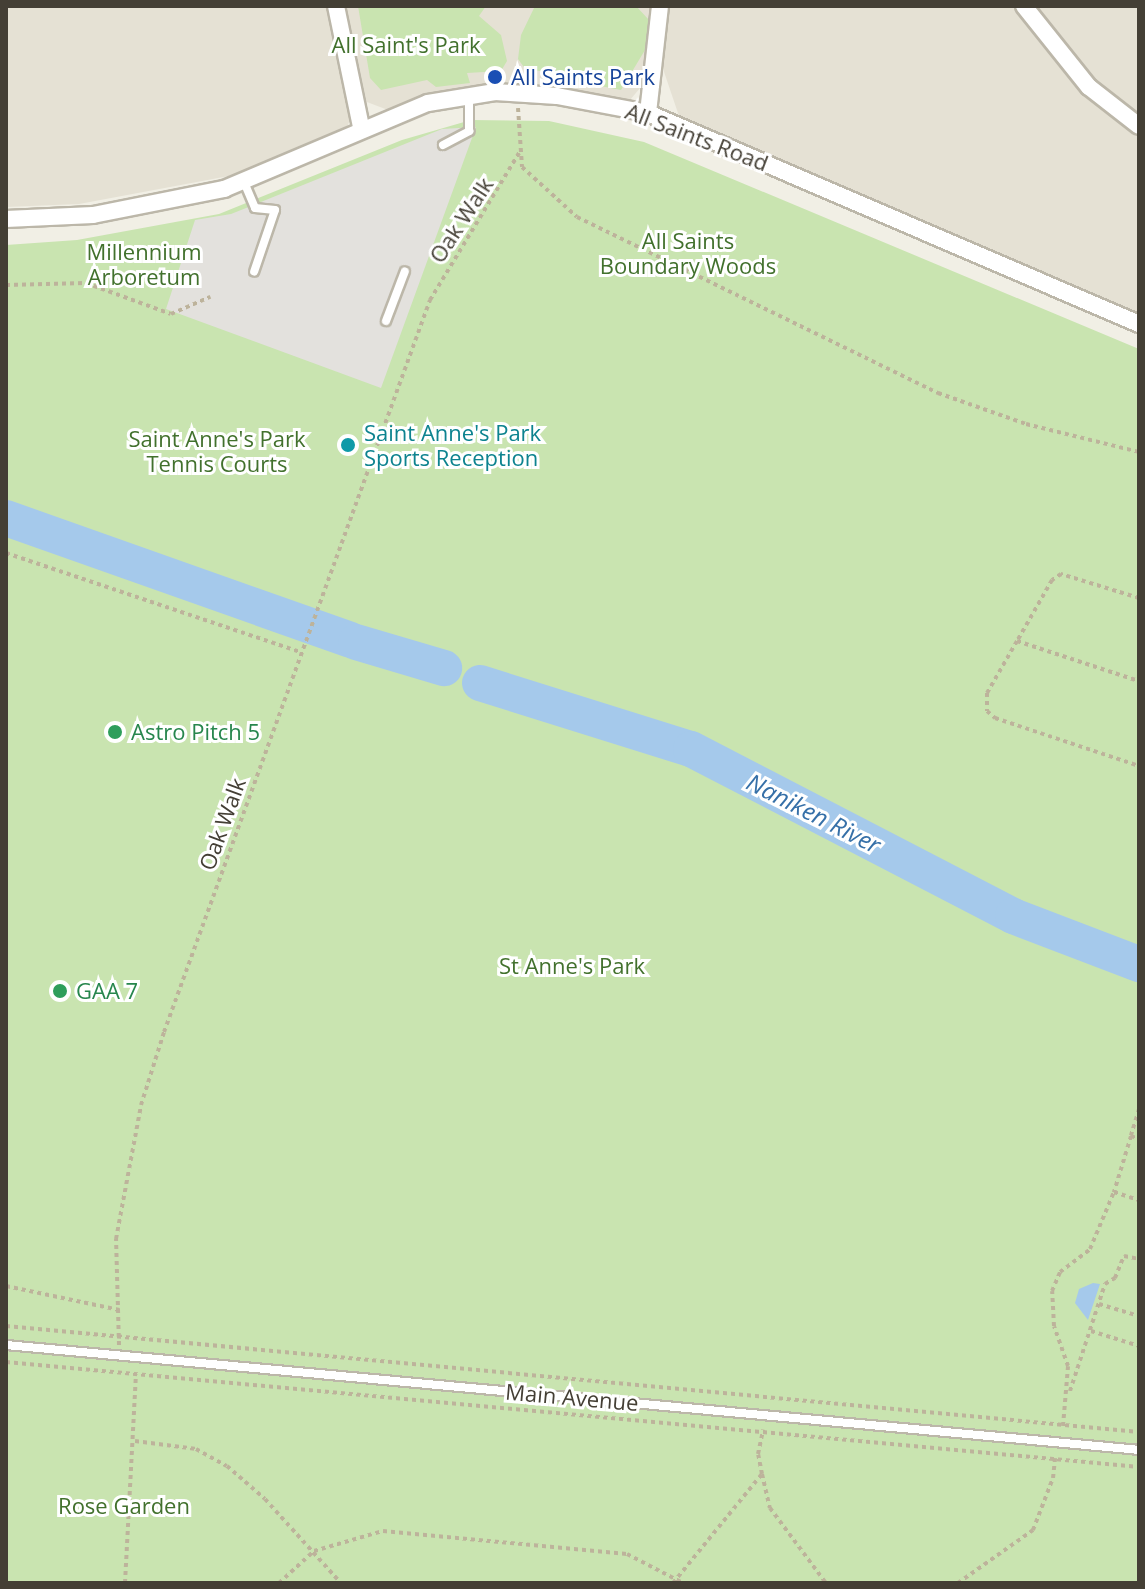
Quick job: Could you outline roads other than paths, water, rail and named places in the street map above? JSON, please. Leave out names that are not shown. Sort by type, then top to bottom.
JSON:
[{"type":"street","points":[[336,6],[361,127]]},
{"type":"street","points":[[648,113],[660,6]]},
{"type":"street","points":[[1024,6],[1089,87],[1139,126]]},
{"type":"street","name":"All Saints Road","points":[[6,219],[142,208],[244,182],[302,159],[361,127],[428,103],[469,96],[518,94],[648,113],[1139,324]]},
{"type":"lane","points":[[443,145],[469,131],[469,96]]},
{"type":"lane","points":[[244,182],[255,208],[275,210],[254,272]]},
{"type":"lane","points":[[386,321],[405,271]]},
{"type":"lane","name":"Main Avenue","points":[[6,1345],[1139,1450]]},
{"type":"water","points":[[1093,1283],[1100,1284],[1088,1320],[1075,1303],[1079,1289]]},
{"type":"waterway","points":[[6,518],[350,640]]},
{"type":"waterway","points":[[356,642],[444,668]]},
{"type":"waterway","name":"Naniken River","points":[[480,683],[691,749],[1013,916],[1139,964]]},
{"type":"place","name":"All Saints Park","points":[[495,77]]},
{"type":"place","name":"Saint Anne's Park Sports Reception","points":[[348,445]]},
{"type":"place","name":"Astro Pitch 5","points":[[115,732]]},
{"type":"place","name":"GAA 7","points":[[60,991]]},
{"type":"park label","name":"All Saint's Park","points":[[406,45]]},
{"type":"park label","name":"All Saints Boundary Woods","points":[[688,252]]},
{"type":"park label","name":"Millennium Arboretum","points":[[144,264]]},
{"type":"park label","name":"Saint Anne's Park Tennis Courts","points":[[217,450]]},
{"type":"park label","name":"St Anne's Park","points":[[572,966]]},
{"type":"park label","name":"Rose Garden","points":[[124,1506]]}]
